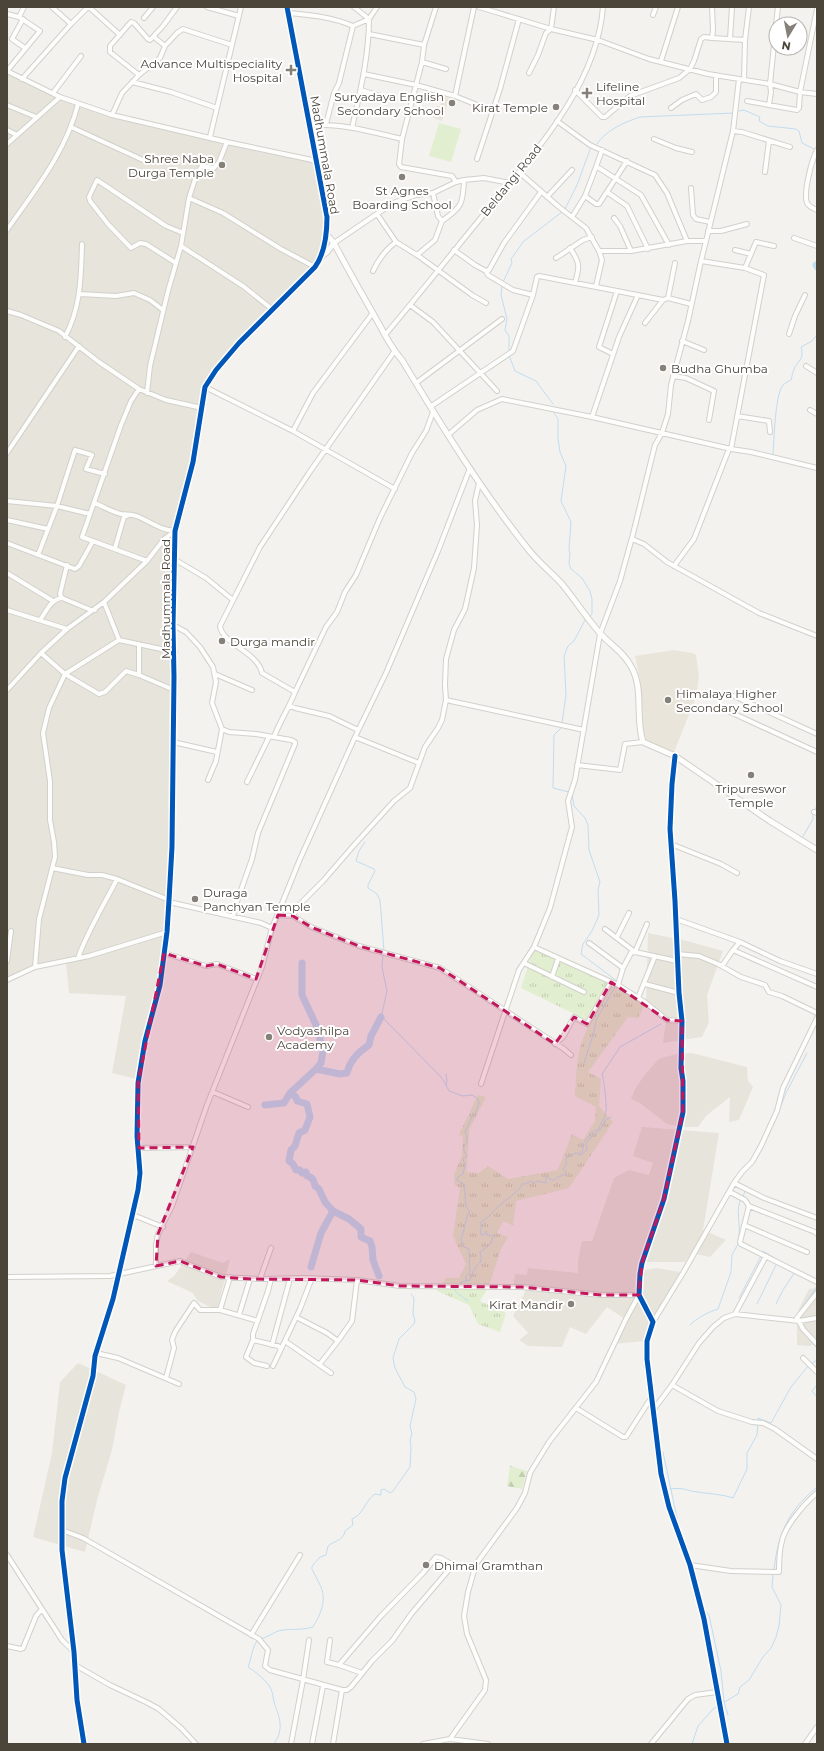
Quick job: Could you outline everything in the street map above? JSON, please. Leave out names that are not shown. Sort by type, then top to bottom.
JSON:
[{"type":"street","points":[[24,7],[12,39],[25,48]]},
{"type":"street","points":[[52,7],[71,24]]},
{"type":"street","points":[[22,78],[71,24],[89,7],[120,35]]},
{"type":"street","points":[[144,18],[154,7]]},
{"type":"street","points":[[139,75],[110,52],[110,46],[131,22],[134,23],[148,39],[154,37],[177,7]]},
{"type":"street","points":[[207,7],[239,16]]},
{"type":"street","points":[[210,137],[241,7]]},
{"type":"street","name":"Madhummala Road","points":[[84,1744],[78,1707],[74,1652],[62,1550],[62,1501],[65,1478],[93,1376],[96,1353],[119,1273],[133,1215],[140,1173],[137,1131],[138,1083],[145,1041],[160,985],[167,932],[169,901],[174,742],[173,625],[175,530],[193,462],[205,387],[216,370],[239,344],[315,267],[322,256],[326,234],[327,217],[287,7]]},
{"type":"street","points":[[354,7],[369,19]]},
{"type":"street","points":[[289,13],[336,19],[353,26],[369,19],[377,7]]},
{"type":"street","points":[[436,7],[424,45],[422,62],[402,139],[399,164],[401,167],[452,176],[456,182]]},
{"type":"street","points":[[455,96],[474,7]]},
{"type":"street","points":[[480,7],[551,29],[598,40],[649,59],[716,75],[817,94]]},
{"type":"street","points":[[529,73],[546,33],[551,29],[554,7]]},
{"type":"street","name":"Beldangi Road","points":[[385,335],[519,172],[556,121],[588,67],[598,40],[603,7]]},
{"type":"street","points":[[653,15],[656,7]]},
{"type":"street","points":[[661,61],[678,7]]},
{"type":"street","points":[[712,7],[712,38]]},
{"type":"street","points":[[730,39],[732,7]]},
{"type":"street","points":[[480,1084],[519,970],[534,948],[550,908],[572,827],[568,801],[576,780],[577,765],[600,634],[620,580],[632,539],[655,445],[662,433],[669,410],[670,390],[673,376],[733,131],[742,79],[749,7]]},
{"type":"street","points":[[747,101],[797,110],[799,108],[800,92],[816,20],[817,9]]},
{"type":"street","points":[[7,14],[21,18],[40,31],[7,71],[60,97],[112,115],[317,161]]},
{"type":"street","points":[[352,128],[364,74],[369,34],[369,19]]},
{"type":"street","points":[[477,159],[500,90],[519,19]]},
{"type":"street","points":[[326,124],[334,93],[339,83],[353,26]]},
{"type":"street","points":[[112,115],[122,93],[139,75],[160,58],[165,46],[177,33],[183,30],[232,45]]},
{"type":"street","points":[[369,34],[424,45]]},
{"type":"street","points":[[154,37],[165,46]]},
{"type":"street","points":[[575,90],[602,117],[605,117],[630,96],[679,78],[690,69],[694,62],[701,39],[704,37],[745,40]]},
{"type":"street","points":[[53,93],[81,56]]},
{"type":"street","points":[[769,105],[773,56]]},
{"type":"street","points":[[422,62],[446,69]]},
{"type":"street","points":[[364,74],[416,85],[455,96],[492,111]]},
{"type":"street","points":[[671,108],[682,100],[696,94],[702,100],[711,97],[716,92],[716,75]]},
{"type":"street","points":[[132,82],[171,92],[217,108]]},
{"type":"street","points":[[360,90],[380,96]]},
{"type":"street","points":[[7,144],[60,97]]},
{"type":"street","points":[[7,104],[36,117]]},
{"type":"street","points":[[7,230],[54,163],[71,127],[78,104]]},
{"type":"street","points":[[556,121],[590,145],[655,174],[667,193],[687,242]]},
{"type":"street","points":[[310,125],[326,124],[402,139]]},
{"type":"street","points":[[71,127],[143,160]]},
{"type":"street","points":[[7,130],[17,135]]},
{"type":"street","points":[[733,131],[742,132],[790,147]]},
{"type":"street","points":[[654,139],[676,148],[692,152]]},
{"type":"street","points":[[764,172],[769,141]]},
{"type":"street","points":[[147,393],[150,366],[163,310],[181,246],[189,198],[197,174],[202,166],[214,168],[219,162],[227,142]]},
{"type":"street","points":[[572,217],[585,196],[602,150]]},
{"type":"street","points":[[816,152],[809,175],[806,196],[810,207],[817,210]]},
{"type":"street","points":[[585,196],[596,204],[599,204],[627,161]]},
{"type":"street","points":[[596,167],[641,195],[669,245]]},
{"type":"street","points":[[547,197],[572,170]]},
{"type":"street","points":[[519,172],[541,192],[586,228],[592,237],[602,260],[596,286]]},
{"type":"street","points":[[322,256],[328,252],[334,243],[377,214],[399,201],[416,194],[433,192],[464,180],[484,178],[510,183]]},
{"type":"street","points":[[176,263],[146,244],[140,243],[131,248],[108,224],[90,201],[89,197],[97,180],[166,226],[183,233]]},
{"type":"street","points":[[416,255],[435,240],[442,221],[459,207],[463,200],[464,180]]},
{"type":"street","points":[[690,188],[693,214],[696,219],[710,222]]},
{"type":"street","points":[[433,192],[438,216],[442,221]]},
{"type":"street","points":[[486,271],[489,270],[504,243],[541,192]]},
{"type":"street","points":[[607,192],[627,206],[648,249]]},
{"type":"street","points":[[189,198],[223,212],[315,267]]},
{"type":"street","points":[[377,214],[396,242],[486,303]]},
{"type":"street","points":[[614,218],[620,226],[631,251]]},
{"type":"street","points":[[708,231],[721,231],[747,224]]},
{"type":"street","points":[[326,234],[334,243],[394,352],[402,360],[479,483],[529,551],[562,584],[600,634],[626,657],[633,669],[640,702],[639,722],[643,742]]},
{"type":"street","points":[[556,258],[583,240],[592,237]]},
{"type":"street","points":[[794,238],[817,246]]},
{"type":"street","points":[[599,251],[631,251],[687,242],[706,241]]},
{"type":"street","points":[[373,271],[379,259],[387,249],[396,242]]},
{"type":"street","points":[[745,268],[756,242],[774,246]]},
{"type":"street","points":[[65,337],[70,327],[80,294],[82,244]]},
{"type":"street","points":[[181,246],[243,286],[273,310]]},
{"type":"street","points":[[570,248],[579,262],[579,271],[575,282]]},
{"type":"street","points":[[454,250],[486,271],[488,275],[513,290],[533,294]]},
{"type":"street","points":[[735,250],[751,254]]},
{"type":"street","points":[[674,566],[694,539],[730,449],[764,275],[745,268],[701,262]]},
{"type":"street","points":[[668,298],[675,263]]},
{"type":"street","points":[[274,737],[279,724],[290,706],[294,692],[326,627],[337,612],[345,592],[356,575],[412,453],[426,431],[432,410],[480,372],[513,351],[533,294],[537,277],[539,276],[575,282],[663,300]]},
{"type":"street","points":[[613,354],[599,347],[617,291]]},
{"type":"street","points":[[80,294],[116,296],[134,293],[150,300],[163,310]]},
{"type":"street","points":[[592,417],[613,354],[638,295]]},
{"type":"street","points":[[789,334],[795,316],[805,295]]},
{"type":"street","points":[[645,323],[663,300],[668,298],[691,304]]},
{"type":"street","points":[[410,305],[433,322],[497,391]]},
{"type":"street","points":[[7,311],[59,331],[65,337],[139,389],[147,393],[166,400],[202,408]]},
{"type":"street","points":[[293,430],[313,393],[372,314]]},
{"type":"street","points":[[416,384],[502,319]]},
{"type":"street","points":[[682,341],[704,350]]},
{"type":"street","points":[[7,453],[79,346]]},
{"type":"street","points":[[294,692],[262,673],[259,662],[247,655],[222,632],[220,626],[260,547],[394,352]]},
{"type":"street","points":[[806,366],[817,373]]},
{"type":"street","points":[[673,376],[686,378],[714,391],[708,420]]},
{"type":"street","points":[[205,387],[293,430],[395,489]]},
{"type":"street","points":[[139,389],[131,401],[121,425],[82,537],[147,561]]},
{"type":"street","points":[[448,435],[477,410],[502,399],[592,417],[817,468]]},
{"type":"street","points":[[810,410],[817,414]]},
{"type":"street","points":[[737,416],[769,420],[770,432]]},
{"type":"street","points":[[38,555],[57,506],[75,450],[92,455],[86,469],[105,474]]},
{"type":"street","points":[[156,1266],[156,1245],[158,1234],[163,1227],[207,1105],[262,967],[272,928],[300,859],[358,730],[386,674],[418,600],[470,468]]},
{"type":"street","points":[[293,916],[299,905],[323,881],[394,801],[410,788],[425,747],[442,720],[446,700],[446,659],[454,630],[465,609],[474,568],[477,525],[475,501],[479,483]]},
{"type":"street","points":[[7,501],[57,506],[90,514]]},
{"type":"street","points":[[94,503],[120,514],[130,514],[141,518],[158,527],[175,530]]},
{"type":"street","points":[[115,548],[124,517],[130,514]]},
{"type":"street","points":[[7,520],[48,529]]},
{"type":"street","points":[[7,690],[41,653],[67,629],[104,602],[147,561],[164,539],[175,530]]},
{"type":"street","points":[[632,539],[644,544],[674,566],[759,613],[817,636]]},
{"type":"street","points":[[7,543],[75,568],[79,566],[93,541]]},
{"type":"street","points":[[174,560],[206,578],[233,600]]},
{"type":"street","points":[[62,598],[60,594],[67,565]]},
{"type":"street","points":[[7,573],[53,602]]},
{"type":"street","points":[[40,620],[53,602],[58,598],[62,598],[91,610],[95,610]]},
{"type":"street","points":[[104,602],[119,640]]},
{"type":"street","points":[[7,610],[67,629]]},
{"type":"street","points":[[173,625],[186,632],[200,647],[208,658],[216,674],[212,703],[222,729],[216,761],[208,780]]},
{"type":"street","points":[[34,967],[39,919],[54,857],[54,842],[50,820],[50,781],[43,732],[49,708],[65,674],[119,640],[174,652]]},
{"type":"street","points":[[139,644],[139,675]]},
{"type":"street","points":[[41,653],[65,674],[99,694],[105,692],[126,671],[174,690]]},
{"type":"street","points":[[216,674],[252,690]]},
{"type":"street","points":[[734,696],[817,734]]},
{"type":"street","points":[[446,700],[584,730]]},
{"type":"street","points":[[290,706],[329,716],[358,730]]},
{"type":"street","points":[[728,710],[817,752]]},
{"type":"street","points":[[222,729],[229,732],[256,734],[295,742],[258,833],[252,858],[233,917]]},
{"type":"street","points":[[247,782],[269,737]]},
{"type":"street","points":[[355,737],[419,763]]},
{"type":"street","points":[[174,742],[217,752]]},
{"type":"street","points":[[577,765],[620,770],[625,744],[643,742],[675,756],[770,821],[817,850]]},
{"type":"street","points":[[450,1739],[485,1690],[486,1680],[467,1634],[464,1616],[468,1592],[476,1564],[517,1508],[525,1493],[530,1474],[549,1442],[596,1382],[626,1319],[640,1295],[642,1263],[664,1199],[683,1112],[683,1081],[681,1068],[682,1021],[678,992],[676,919],[670,828],[675,756]]},
{"type":"street","points":[[671,844],[709,858],[737,873]]},
{"type":"street","points":[[52,868],[88,876],[102,875],[116,879],[169,901],[261,923],[272,928]]},
{"type":"street","points":[[78,958],[116,879]]},
{"type":"street","points":[[617,937],[629,913]]},
{"type":"street","points":[[278,914],[293,916],[311,927],[334,937],[440,968],[571,1055]]},
{"type":"street","points":[[676,919],[740,942],[780,961],[817,974]]},
{"type":"street","points":[[618,985],[623,968],[631,953],[635,952],[647,924]]},
{"type":"street","points":[[605,929],[635,952],[677,961]]},
{"type":"street","points":[[7,961],[11,931]]},
{"type":"street","points":[[7,980],[34,967],[89,956],[167,932]]},
{"type":"street","points":[[722,966],[740,942]]},
{"type":"street","points":[[589,943],[623,968]]},
{"type":"street","points":[[534,948],[618,985],[668,1020],[682,1021]]},
{"type":"street","points":[[733,950],[817,987]]},
{"type":"street","points":[[164,953],[206,966],[218,964],[256,979]]},
{"type":"street","points":[[677,954],[699,956],[722,966],[741,977],[765,985],[769,992],[817,1013]]},
{"type":"street","points":[[638,998],[655,956]]},
{"type":"street","points":[[552,977],[558,959]]},
{"type":"street","points":[[524,963],[584,992]]},
{"type":"street","points":[[555,1044],[563,1037],[574,1017],[588,1024],[611,982]]},
{"type":"street","points":[[644,984],[678,992]]},
{"type":"street","points":[[727,1744],[704,1619],[690,1565],[669,1507],[661,1474],[654,1409],[651,1398],[647,1359],[647,1341],[653,1322],[683,1273],[734,1183],[752,1162],[761,1146],[777,1111],[783,1088],[817,1018]]},
{"type":"street","points":[[213,1092],[248,1107]]},
{"type":"street","points":[[139,1148],[193,1147]]},
{"type":"street","points":[[734,1183],[764,1198],[817,1218]]},
{"type":"street","points":[[730,1192],[745,1200],[749,1206],[817,1234]]},
{"type":"street","points":[[749,1206],[741,1244],[817,1282]]},
{"type":"street","points":[[133,1215],[163,1227]]},
{"type":"street","points":[[744,1225],[807,1252]]},
{"type":"street","points":[[260,1279],[271,1248]]},
{"type":"street","points":[[735,1314],[766,1256]]},
{"type":"street","points":[[7,1277],[110,1276],[180,1261],[221,1277],[357,1280],[400,1286],[522,1287],[601,1296],[640,1295]]},
{"type":"street","points":[[220,1310],[230,1277]]},
{"type":"street","points":[[239,1316],[250,1278]]},
{"type":"street","points":[[273,1366],[312,1278]]},
{"type":"street","points":[[267,1366],[254,1363],[246,1357],[253,1340],[253,1334],[271,1279]]},
{"type":"street","points":[[272,1345],[290,1279]]},
{"type":"street","points":[[319,1365],[352,1321],[357,1280]]},
{"type":"street","points":[[817,1292],[797,1318],[803,1329],[817,1344]]},
{"type":"street","points":[[640,1295],[653,1322]]},
{"type":"street","points":[[166,1378],[174,1348],[172,1340],[175,1332],[194,1303],[200,1310],[220,1310],[258,1321]]},
{"type":"street","points":[[654,1409],[672,1385],[699,1343],[713,1327],[724,1318],[735,1314],[799,1322],[817,1318]]},
{"type":"street","points":[[296,1317],[327,1333],[338,1341]]},
{"type":"street","points":[[253,1340],[278,1346],[281,1349]]},
{"type":"street","points":[[285,1340],[331,1373]]},
{"type":"street","points":[[96,1353],[118,1358],[179,1384]]},
{"type":"street","points":[[803,1358],[817,1372]]},
{"type":"street","points":[[672,1385],[718,1411],[752,1422],[763,1423],[775,1429],[817,1459]]},
{"type":"street","points":[[576,1408],[623,1437],[626,1437],[651,1398]]},
{"type":"street","points":[[690,1565],[731,1571],[779,1572],[782,1539],[798,1513],[807,1502],[817,1494]]},
{"type":"street","points":[[62,1530],[89,1542],[251,1634],[268,1650],[265,1666],[266,1668],[323,1686],[342,1690],[347,1690],[351,1687],[392,1641],[412,1613],[453,1565],[441,1558],[436,1557],[381,1616],[339,1665]]},
{"type":"street","points":[[251,1634],[300,1555]]},
{"type":"street","points":[[7,1556],[62,1640],[74,1652]]},
{"type":"street","points":[[7,1646],[22,1649],[24,1648],[36,1616],[42,1609]]},
{"type":"street","points":[[291,1744],[309,1640]]},
{"type":"street","points":[[330,1640],[327,1662],[362,1673]]},
{"type":"street","points":[[75,1665],[159,1710],[181,1728],[196,1744]]},
{"type":"street","points":[[312,1744],[323,1686]]},
{"type":"street","points":[[333,1744],[342,1690]]},
{"type":"street","points":[[651,1744],[688,1699],[695,1695],[717,1692]]},
{"type":"street","points":[[804,1744],[817,1727]]},
{"type":"street","points":[[424,1744],[450,1739],[488,1744]]},
{"type":"highlighted area","points":[[278,915],[293,916],[311,927],[359,946],[440,968],[555,1044],[574,1017],[587,1024],[611,982],[667,1020],[682,1021],[683,1112],[664,1199],[642,1263],[639,1295],[601,1295],[522,1287],[400,1286],[357,1280],[250,1279],[221,1277],[180,1261],[156,1266],[158,1234],[193,1147],[139,1148],[138,1083],[164,953],[206,966],[217,964],[256,979]]},
{"type":"shaded area","points":[[7,70],[80,104],[316,163],[328,227],[325,246],[315,268],[239,345],[206,385],[193,460],[174,536],[169,884],[161,983],[136,1079],[112,1073],[126,996],[69,993],[66,963],[34,968],[7,980]]},
{"type":"shaded area","points":[[425,90],[449,98],[442,121],[433,118],[437,106],[440,106],[441,102],[423,96]]},
{"type":"shaded area","name":"Himalaya Higher Secondary School","points":[[674,650],[696,655],[699,677],[696,697],[674,752],[645,740],[642,733],[640,680],[635,656]]},
{"type":"shaded area","points":[[648,933],[687,941],[723,951],[707,995],[709,1022],[702,1037],[663,1043],[666,1021],[646,1003]]},
{"type":"shaded area","points":[[692,1053],[747,1067],[748,1081],[753,1087],[739,1120],[729,1122],[730,1097],[706,1116],[698,1127],[681,1127],[667,1124],[640,1103],[631,1099],[635,1089],[646,1073],[659,1059],[676,1054]]},
{"type":"shaded area","points":[[642,1127],[719,1133],[703,1230],[726,1240],[710,1257],[691,1253],[685,1262],[639,1262],[637,1272],[656,1268],[680,1272],[644,1341],[613,1344],[625,1319],[607,1307],[586,1334],[570,1327],[562,1347],[528,1346],[519,1340],[528,1333],[513,1316],[526,1290],[513,1287],[515,1274],[527,1275],[528,1268],[578,1273],[578,1260],[582,1241],[592,1241],[614,1178],[629,1170],[649,1175],[653,1163],[633,1156]]},
{"type":"shaded area","points":[[191,1252],[223,1263],[230,1259],[217,1310],[198,1301],[193,1293],[167,1281],[174,1276]]},
{"type":"shaded area","points":[[817,1288],[817,1342],[810,1346],[797,1345],[797,1318],[799,1309],[809,1289]]},
{"type":"shaded area","points":[[78,1363],[126,1385],[112,1450],[97,1500],[85,1552],[33,1537],[52,1453],[60,1382]]},
{"type":"green space","points":[[439,123],[461,129],[451,162],[429,156]]},
{"type":"green space","points":[[534,947],[618,985],[646,1003],[638,1018],[628,1017],[588,1072],[601,1079],[599,1106],[613,1122],[569,1188],[516,1201],[513,1225],[503,1221],[497,1233],[508,1237],[501,1249],[489,1286],[480,1301],[506,1313],[500,1332],[478,1324],[469,1305],[437,1291],[446,1278],[459,1278],[466,1264],[453,1236],[460,1188],[455,1185],[454,1175],[462,1155],[463,1136],[459,1135],[478,1095],[486,1097],[469,1130],[467,1172],[479,1173],[488,1166],[508,1179],[558,1170],[572,1134],[583,1140],[595,1121],[596,1107],[575,1096],[578,1058],[582,1040],[591,1022],[521,988]]},
{"type":"green space","points":[[510,1466],[527,1471],[522,1489],[507,1486]]},
{"type":"waterway","points":[[739,111],[744,110],[760,117],[759,121],[768,126],[796,129],[799,131],[802,143],[816,150]]},
{"type":"waterway","points":[[597,144],[605,135],[622,124],[640,117],[734,113]]},
{"type":"waterway","points":[[565,209],[577,185],[591,147]]},
{"type":"waterway","points":[[503,282],[512,263],[511,259],[524,241],[562,212]]},
{"type":"waterway","points":[[502,285],[501,295],[507,319],[505,330],[509,336],[509,352]]},
{"type":"waterway","points":[[773,455],[775,418],[780,390],[783,385],[791,380],[794,369],[802,356],[801,347],[812,341],[817,335]]},
{"type":"waterway","points":[[509,355],[515,371],[536,381],[553,404]]},
{"type":"waterway","points":[[554,413],[558,419],[558,439],[560,452],[566,466],[561,501],[571,522],[569,563],[571,569],[582,578],[590,591],[592,599],[592,614],[590,616]]},
{"type":"waterway","points":[[562,723],[566,695],[564,656],[568,646],[574,641],[585,620]]},
{"type":"waterway","points":[[561,728],[554,735],[553,788],[569,792]]},
{"type":"waterway","points":[[572,794],[574,806],[585,818],[588,825],[589,850],[600,882],[598,890],[599,915],[592,931],[583,944],[581,954],[617,981]]},
{"type":"waterway","points":[[802,838],[813,819],[813,812],[817,806]]},
{"type":"waterway","points":[[365,842],[359,851],[356,861],[374,869],[375,871],[368,888],[377,894],[380,900],[384,951]]},
{"type":"waterway","points":[[383,954],[382,967],[387,991],[381,1018],[384,1019],[441,1077],[446,1085]]},
{"type":"waterway","points":[[302,963],[302,995],[317,1027],[323,1051],[321,1063],[316,1069]]},
{"type":"waterway","points":[[584,1063],[594,1032],[596,1020],[615,987]]},
{"type":"waterway","points":[[265,1105],[284,1103],[290,1093],[316,1069],[340,1074],[347,1073],[350,1064],[355,1057],[361,1050],[369,1045],[371,1036],[381,1017]]},
{"type":"waterway","points":[[579,1153],[583,1151],[583,1144],[591,1133],[599,1129],[605,1114],[606,1098],[602,1074],[620,1047],[661,1024]]},
{"type":"waterway","points":[[774,1123],[786,1093],[807,1053]]},
{"type":"waterway","points":[[446,1074],[446,1085],[449,1091],[463,1096],[472,1095],[478,1099],[479,1103],[465,1132],[467,1142],[464,1146],[464,1151],[467,1156],[463,1159],[465,1165],[463,1174],[458,1177],[457,1180],[464,1184],[466,1207],[470,1211],[461,1239],[464,1247],[469,1249],[470,1272],[466,1276],[466,1281]]},
{"type":"waterway","points":[[290,1093],[296,1097],[297,1101],[307,1104],[310,1117],[305,1130],[299,1133],[295,1146],[291,1150],[289,1161],[293,1164],[296,1170],[300,1170],[302,1173],[306,1172],[307,1176],[312,1178],[325,1202],[333,1211],[349,1219],[361,1229],[361,1237],[370,1241],[373,1260],[379,1276]]},
{"type":"waterway","points":[[459,1286],[461,1282],[470,1280],[474,1270],[481,1261],[480,1252],[491,1242],[493,1236],[487,1235],[486,1231],[485,1234],[481,1235],[481,1222],[515,1193],[522,1184],[531,1181],[535,1183],[537,1181],[546,1183],[546,1178],[548,1177],[551,1180],[554,1180],[566,1174],[563,1169],[566,1166],[566,1158],[576,1153],[581,1155],[587,1150],[586,1144],[601,1128],[605,1120],[611,1117]]},
{"type":"waterway","points":[[768,1136],[771,1130]]},
{"type":"waterway","points":[[743,1197],[745,1191]]},
{"type":"waterway","points":[[739,1236],[738,1208],[741,1199]]},
{"type":"waterway","points":[[311,1267],[321,1233],[333,1211]]},
{"type":"waterway","points":[[690,1325],[696,1320],[718,1309],[731,1272],[732,1255],[738,1244]]},
{"type":"waterway","points":[[762,1253],[763,1251],[778,1260]]},
{"type":"waterway","points":[[739,1298],[761,1256]]},
{"type":"waterway","points":[[757,1304],[777,1263]]},
{"type":"waterway","points":[[776,1304],[795,1272]]},
{"type":"waterway","points":[[798,1314],[817,1286]]},
{"type":"waterway","points":[[457,1288],[455,1290],[457,1293],[468,1301]]},
{"type":"waterway","points":[[261,1639],[278,1631],[313,1627],[322,1608],[323,1592],[312,1566],[320,1557],[326,1555],[328,1546],[341,1538],[345,1531],[353,1525],[352,1519],[362,1511],[371,1497],[375,1494],[381,1495],[381,1490],[384,1489],[390,1493],[393,1491],[410,1467],[410,1440],[412,1434],[410,1426],[416,1399],[414,1392],[405,1387],[395,1368],[393,1358],[399,1339],[414,1324],[414,1298],[411,1294]]},
{"type":"waterway","points":[[806,1335],[817,1348]]},
{"type":"waterway","points":[[811,1364],[817,1360]]},
{"type":"waterway","points":[[758,1420],[758,1418],[771,1423],[791,1387],[808,1366]]},
{"type":"waterway","points":[[817,1385],[812,1391],[817,1397]]},
{"type":"waterway","points":[[670,1489],[682,1489],[733,1498],[747,1469],[747,1453],[757,1435],[758,1424]]},
{"type":"waterway","points":[[663,1452],[680,1532]]},
{"type":"waterway","points":[[774,1570],[778,1545],[786,1524],[799,1505],[817,1487]]},
{"type":"waterway","points":[[723,1703],[738,1694],[740,1687],[749,1680],[763,1657],[771,1648],[776,1637],[779,1626],[781,1605],[772,1587],[773,1575]]},
{"type":"waterway","points":[[697,1582],[705,1610],[709,1615],[721,1671],[724,1702],[728,1715]]},
{"type":"waterway","points":[[258,1640],[253,1648],[248,1667],[258,1674],[272,1691],[280,1723],[279,1733],[274,1744]]},
{"type":"waterway","points":[[692,1744],[698,1726],[713,1709],[718,1706]]},
{"type":"cycle path","points":[[84,1744],[77,1700],[74,1652],[62,1550],[62,1501],[65,1478],[93,1376],[95,1356],[113,1299],[138,1190],[140,1173],[137,1136],[138,1083],[145,1041],[160,985],[167,932],[172,847],[175,531],[193,462],[205,387],[216,370],[239,343],[315,267],[323,250],[327,230],[327,217],[287,7]]},
{"type":"cycle path","points":[[675,756],[670,829],[679,993],[682,1021],[681,1068],[683,1081],[683,1112],[664,1199],[642,1263],[639,1295],[653,1322],[647,1341],[647,1359],[661,1474],[669,1507],[690,1565],[704,1619],[727,1744]]},
{"type":"place","name":"Advance Multispeciality Hospital","points":[[291,70]]},
{"type":"place","name":"Lifeline Hospital","points":[[587,93]]},
{"type":"place","name":"Suryadaya English Secondary School","points":[[452,103]]},
{"type":"place","name":"Kirat Temple","points":[[556,107]]},
{"type":"place","name":"Shree Naba Durga Temple","points":[[222,165]]},
{"type":"place","name":"St Agnes Boarding School","points":[[402,177]]},
{"type":"place","name":"Budha Ghumba","points":[[663,368]]},
{"type":"place","name":"Durga mandir","points":[[222,641]]},
{"type":"place","name":"Himalaya Higher Secondary School","points":[[668,700]]},
{"type":"place","name":"Tripureswor Temple","points":[[751,775]]},
{"type":"place","name":"Duraga Panchyan Temple","points":[[195,899]]},
{"type":"place","name":"Vodyashilpa Academy","points":[[269,1037]]},
{"type":"place","name":"Kirat Mandir","points":[[571,1304]]},
{"type":"place","name":"Dhimal Gramthan","points":[[426,1565]]}]
